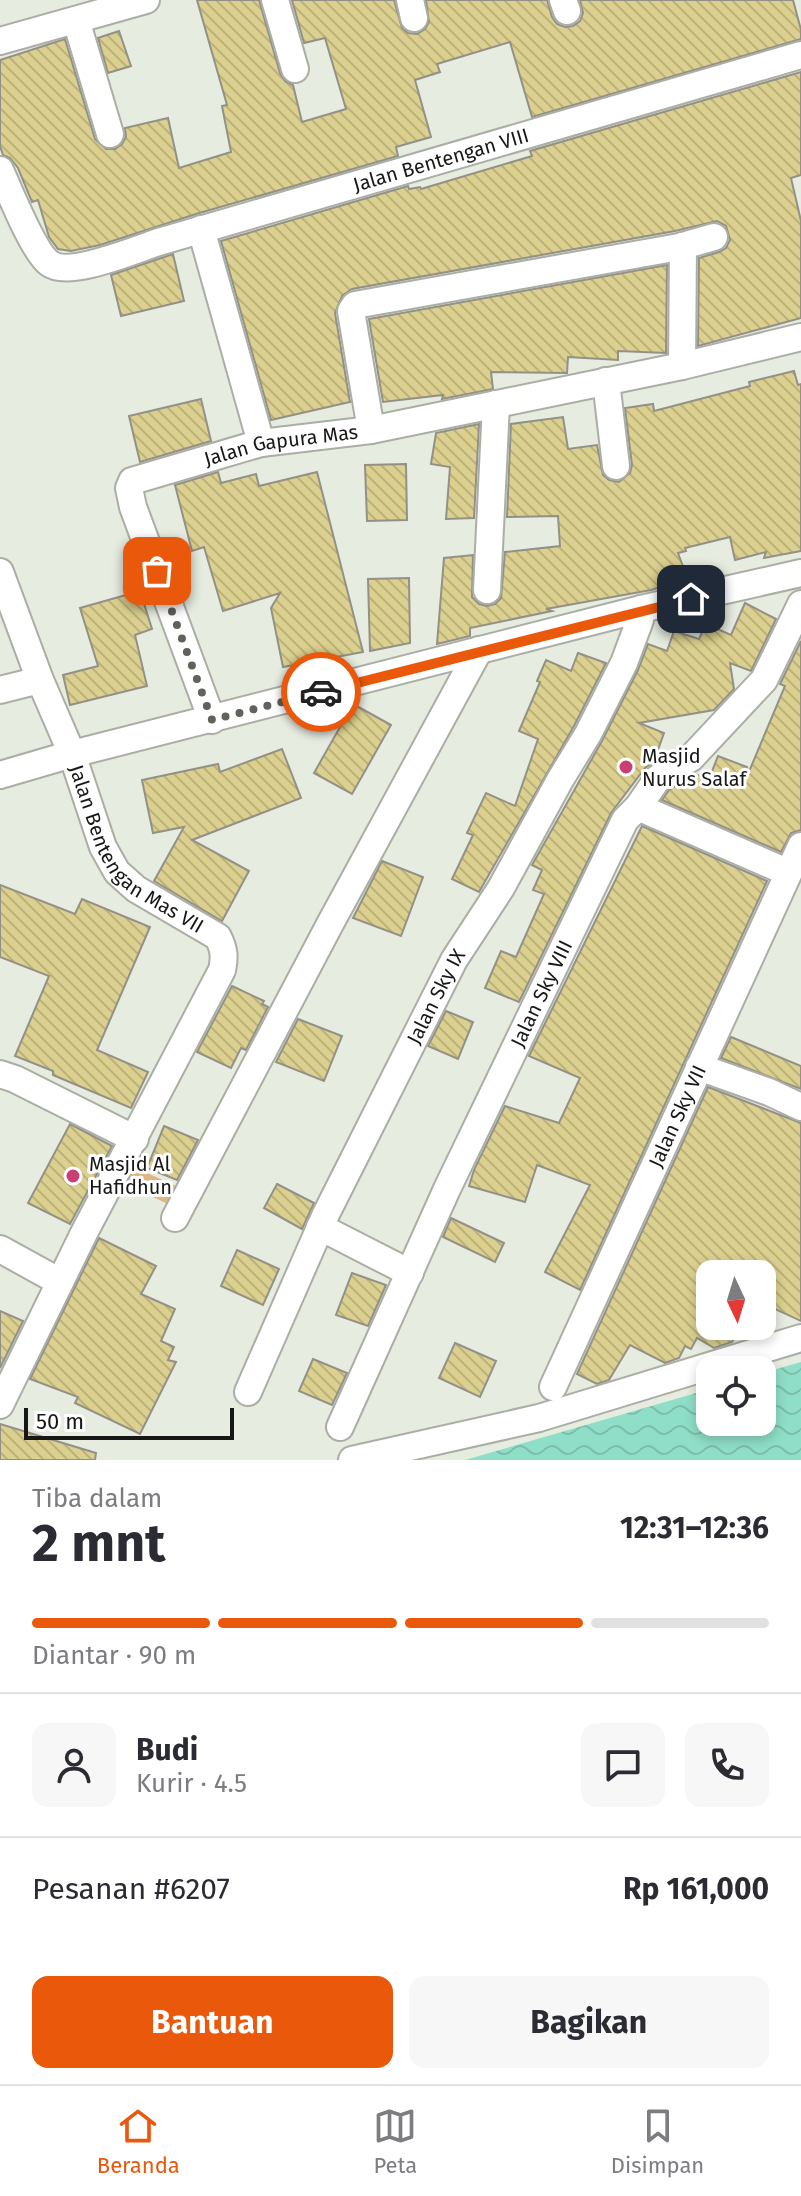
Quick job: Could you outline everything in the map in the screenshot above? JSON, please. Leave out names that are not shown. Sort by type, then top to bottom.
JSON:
[{"type":"street","points":[[275,0],[295,69]]},
{"type":"street","points":[[0,41],[136,1]]},
{"type":"street","points":[[76,20],[110,134]]},
{"type":"street","name":"Jalan Bentengan VIII","points":[[0,170],[26,227],[48,262],[57,266],[82,267],[201,229],[801,55]]},
{"type":"street","points":[[201,229],[261,443]]},
{"type":"street","points":[[371,430],[351,311],[355,305],[683,246],[714,237]]},
{"type":"street","points":[[682,366],[683,246]]},
{"type":"street","name":"Jalan Gapura Mas","points":[[212,720],[133,507],[129,488],[132,481],[261,443],[371,430],[682,366],[801,337]]},
{"type":"street","points":[[606,381],[616,466]]},
{"type":"street","points":[[487,590],[496,404]]},
{"type":"street","points":[[0,572],[40,680],[72,754]]},
{"type":"street","name":"Jalan Bentengan Mas VII","points":[[0,775],[641,609],[801,573]]},
{"type":"street","name":"Jalan Sky VIII","points":[[340,1427],[454,1175],[625,820],[658,778],[691,758],[764,680],[801,604]]},
{"type":"street","name":"Jalan Sky IX","points":[[248,1392],[320,1227],[454,960],[501,888],[588,734],[624,663],[641,609]]},
{"type":"street","points":[[175,1218],[479,650]]},
{"type":"street","points":[[0,690],[40,680]]},
{"type":"street","name":"Jalan Bentengan Mas VII","points":[[0,1405],[60,1282],[222,970],[223,947],[218,937],[136,889],[117,872],[103,847],[72,754]]},
{"type":"street","points":[[638,807],[787,872]]},
{"type":"street","name":"Jalan Sky VII","points":[[553,1387],[801,846]]},
{"type":"street","points":[[699,1067],[801,1107]]},
{"type":"street","points":[[0,1074],[135,1139]]},
{"type":"street","points":[[320,1227],[410,1273]]},
{"type":"street","points":[[0,1249],[60,1282]]},
{"type":"street","points":[[352,1460],[539,1418],[801,1338]]},
{"type":"shaded area","points":[[134,1167],[178,1187],[170,1205],[126,1184]]},
{"type":"water","points":[[801,1362],[801,1460],[465,1460],[696,1393],[696,1436],[776,1436],[776,1369]]},
{"type":"building","points":[[197,0],[259,0],[280,73],[285,81],[293,85],[302,122],[346,109],[325,38],[304,43],[292,0],[394,0],[402,28],[408,33],[417,34],[429,22],[426,0],[547,0],[552,17],[557,24],[565,27],[580,21],[583,13],[580,0],[793,0],[801,39],[532,117],[510,42],[437,64],[440,72],[415,80],[431,137],[396,147],[398,156],[100,245],[71,251],[58,249],[49,237],[38,200],[32,202],[18,168],[3,155],[0,146],[0,60],[65,39],[95,139],[106,149],[115,149],[126,137],[125,128],[168,118],[179,168],[231,152],[222,106],[227,105]]},
{"type":"building","points":[[119,31],[131,66],[108,73],[98,38]]},
{"type":"building","points":[[801,72],[801,175],[791,178],[801,221],[801,318],[698,346],[699,258],[726,248],[730,240],[726,226],[717,221],[352,289],[342,296],[335,313],[350,402],[271,420],[221,241],[408,186],[409,189],[421,189],[532,156],[530,151]]},
{"type":"building","points":[[173,254],[184,301],[121,316],[111,275]]},
{"type":"building","points":[[667,265],[666,353],[618,351],[618,360],[568,357],[567,373],[491,372],[493,389],[442,399],[443,395],[383,402],[369,319]]},
{"type":"building","points":[[794,371],[798,385],[801,384],[801,551],[764,558],[766,552],[735,560],[730,537],[685,548],[686,551],[678,553],[685,572],[678,574],[687,578],[651,590],[546,609],[552,611],[470,628],[470,636],[437,644],[444,558],[473,555],[472,597],[479,604],[487,606],[501,598],[505,552],[560,546],[558,516],[507,517],[511,424],[563,417],[568,449],[597,445],[603,475],[619,482],[630,473],[632,465],[625,408],[653,404],[654,411]]},
{"type":"building","points":[[201,399],[211,441],[140,462],[129,416]]},
{"type":"building","points":[[479,424],[474,518],[446,519],[450,467],[431,464],[436,433]]},
{"type":"building","points":[[406,464],[407,520],[367,521],[365,465]]},
{"type":"building","points":[[218,472],[221,483],[256,474],[259,486],[317,472],[363,652],[283,667],[271,608],[280,593],[223,611],[204,547],[192,551],[175,485]]},
{"type":"building","points":[[409,578],[410,643],[370,651],[368,579]]},
{"type":"building","points":[[140,591],[152,629],[135,635],[147,686],[70,705],[63,675],[98,666],[80,608]]},
{"type":"building","points":[[745,603],[776,619],[751,671],[730,663],[734,689],[714,710],[639,723],[664,733],[655,758],[658,759],[645,768],[611,813],[519,1002],[485,988],[501,951],[516,957],[544,894],[533,890],[542,870],[532,865],[602,741],[648,644],[667,651],[674,631],[699,639],[706,624],[731,635]]},
{"type":"building","points":[[801,641],[801,830],[791,833],[781,852],[662,800],[669,790],[695,774],[709,779],[718,756],[747,767],[748,774],[785,686],[780,684]]},
{"type":"building","points":[[578,653],[606,663],[574,726],[479,892],[452,879],[473,835],[467,833],[486,793],[515,806],[538,739],[519,731],[546,660],[571,671]]},
{"type":"building","points":[[353,704],[391,725],[352,794],[314,773]]},
{"type":"building","points":[[282,749],[301,798],[192,840],[249,871],[222,921],[154,881],[184,827],[153,833],[142,780],[218,764],[220,772]]},
{"type":"building","points":[[642,826],[767,881],[580,1290],[545,1272],[590,1185],[537,1165],[525,1202],[469,1186],[505,1106],[559,1123],[580,1078],[529,1056]]},
{"type":"building","points":[[382,861],[423,877],[401,936],[353,918]]},
{"type":"building","points":[[0,885],[75,914],[82,899],[150,927],[97,1050],[148,1072],[131,1108],[15,1056],[49,976],[0,957]]},
{"type":"building","points":[[232,986],[264,1001],[262,1004],[268,1007],[246,1050],[241,1048],[231,1068],[197,1052]]},
{"type":"building","points":[[446,1011],[473,1022],[458,1059],[428,1046]]},
{"type":"building","points":[[298,1019],[342,1036],[324,1081],[276,1062]]},
{"type":"building","points":[[731,1037],[801,1066],[801,1089],[721,1058]]},
{"type":"building","points":[[708,1087],[801,1123],[801,1321],[776,1309],[776,1260],[696,1260],[696,1340],[691,1349],[685,1346],[679,1358],[665,1363],[630,1345],[609,1380],[597,1384],[577,1374]]},
{"type":"building","name":"Masjid Al Hafidhun","points":[[70,1124],[112,1146],[70,1224],[28,1203]]},
{"type":"building","points":[[164,1126],[198,1140],[177,1180],[147,1168]]},
{"type":"building","points":[[277,1184],[314,1203],[302,1229],[264,1208]]},
{"type":"building","points":[[451,1218],[504,1243],[495,1262],[443,1237]]},
{"type":"building","points":[[99,1238],[156,1266],[141,1294],[175,1309],[161,1341],[174,1347],[168,1360],[176,1362],[140,1434],[75,1403],[78,1397],[30,1379]]},
{"type":"building","points":[[237,1250],[279,1269],[263,1305],[221,1286]]},
{"type":"building","points":[[352,1273],[386,1285],[368,1326],[336,1315]]},
{"type":"building","points":[[0,1311],[23,1321],[0,1368]]},
{"type":"building","points":[[700,1340],[733,1340],[732,1342],[714,1348]]},
{"type":"building","points":[[455,1343],[496,1361],[480,1397],[439,1378]]},
{"type":"building","points":[[313,1359],[347,1373],[332,1405],[299,1391]]},
{"type":"building","points":[[0,1424],[96,1453],[95,1460],[0,1460]]},
{"type":"way so far","points":[[157,571],[212,720],[321,692]]},
{"type":"place","name":"Masjid Nurus Salaf","points":[[626,767]]},
{"type":"place","name":"Masjid Al Hafidhun","points":[[73,1176]]},
{"type":"route","points":[[321,692],[641,609],[691,599]]}]
